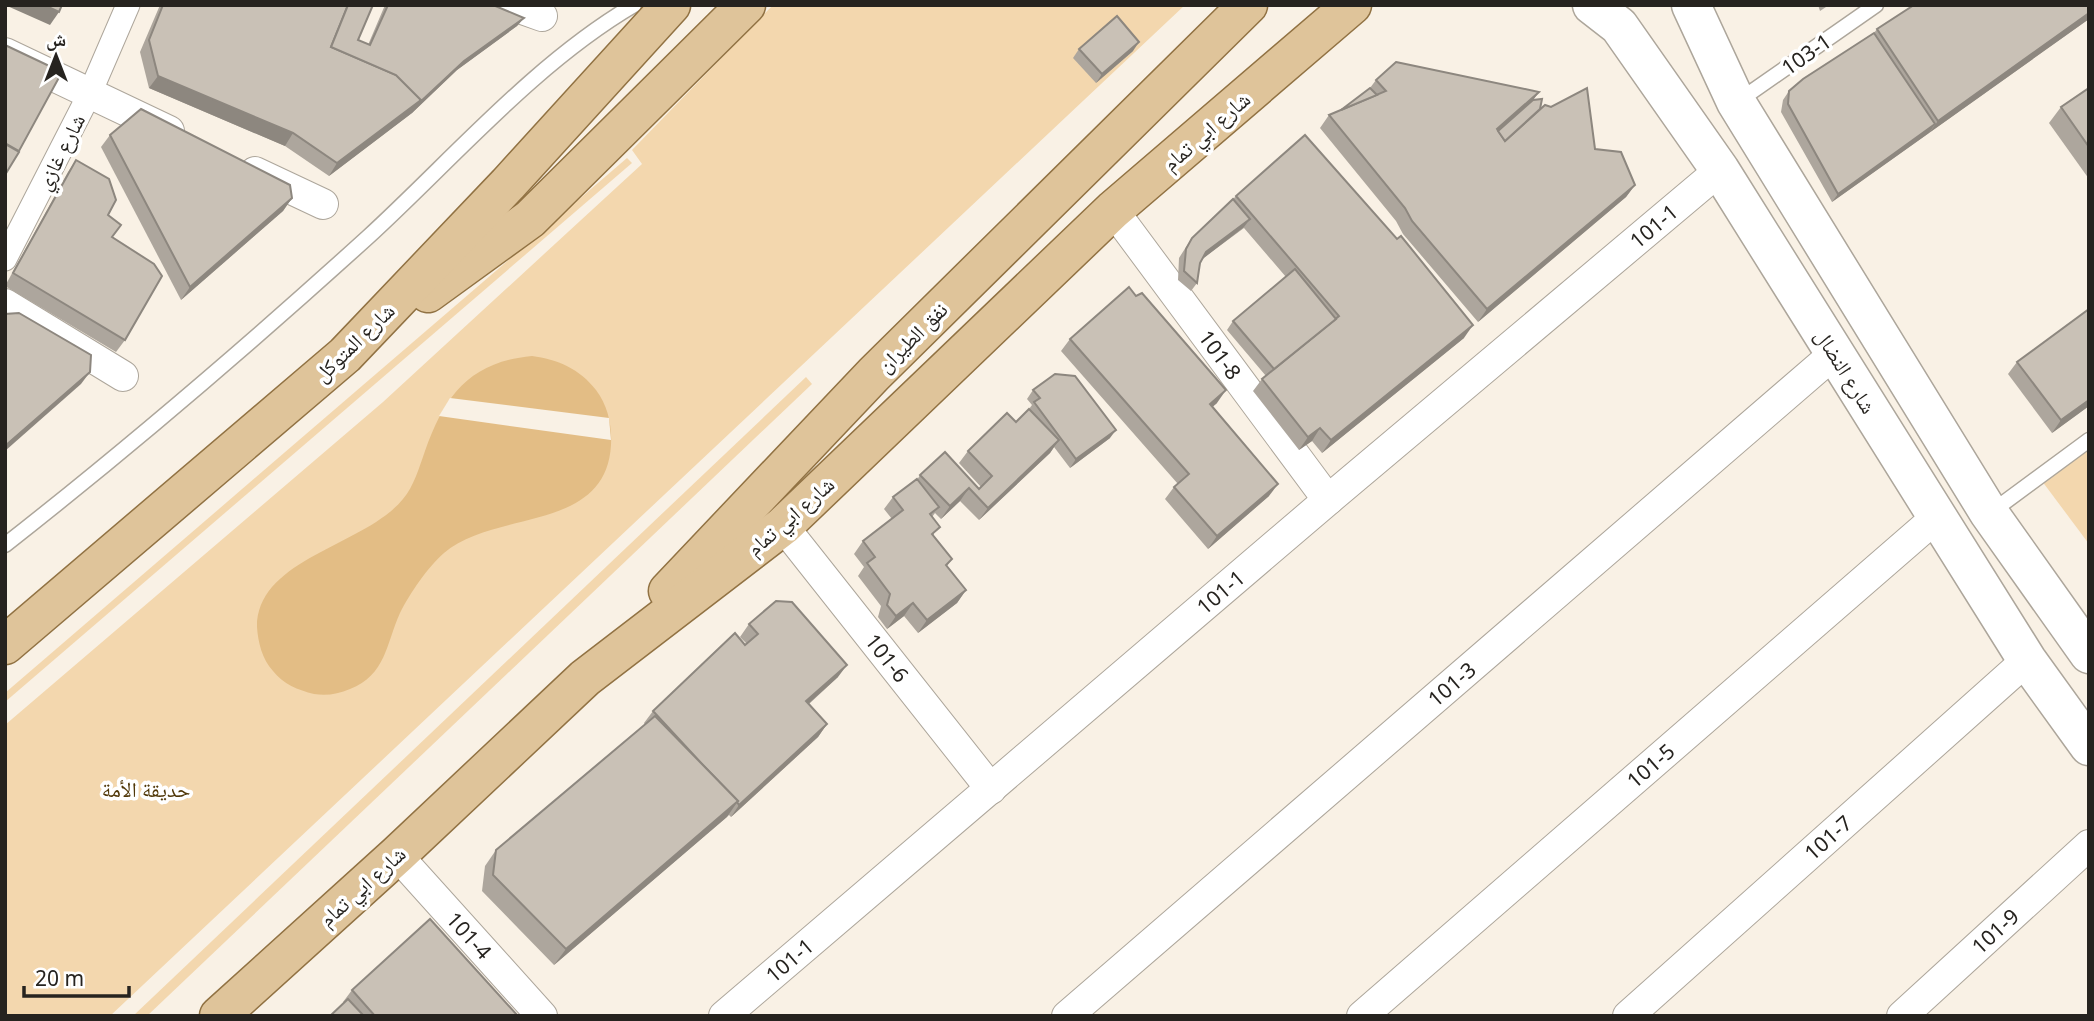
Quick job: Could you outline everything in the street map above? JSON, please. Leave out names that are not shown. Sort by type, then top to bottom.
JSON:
[{"type":"main road","name":"شارع المتوكل","points":[[5,645],[345,355],[508,184],[671,5]]},
{"type":"main road","points":[[345,355],[530,219],[746,5]]},
{"type":"main road","name":"نفق الطيران","points":[[585,678],[874,374],[1248,5]]},
{"type":"main road","name":"شارع ابي تمام","points":[[219,1016],[397,855],[585,678],[783,526],[1113,210],[1352,5]]},
{"type":"main road","name":"شارع النضال","points":[[1592,5],[1619,26],[1720,170],[2027,660],[2089,746]]},
{"type":"main road","points":[[1691,5],[1736,102],[1989,513],[2089,654]]},
{"type":"street","name":"شارع غازي","points":[[5,259],[90,93],[128,5]]},
{"type":"street","points":[[511,5],[542,16]]},
{"type":"street","points":[[5,53],[323,204]]},
{"type":"street","name":"101-1","points":[[724,1016],[1328,500],[1720,170]]},
{"type":"street","name":"101-8","points":[[1113,210],[1328,500]]},
{"type":"street","points":[[5,304],[123,376]]},
{"type":"street","name":"101-3","points":[[1067,1016],[1835,353]]},
{"type":"street","name":"101-5","points":[[1362,1016],[1938,516]]},
{"type":"street","name":"101-6","points":[[783,526],[991,789]]},
{"type":"street","name":"101-7","points":[[1628,1016],[2027,660]]},
{"type":"street","name":"101-9","points":[[1902,1016],[2089,845]]},
{"type":"street","name":"101-4","points":[[397,855],[542,1016]]},
{"type":"lane","points":[[5,545],[156,424],[369,236],[524,89],[635,5]]},
{"type":"lane","name":"103-1","points":[[1736,102],[1876,5]]},
{"type":"lane","points":[[1989,513],[2089,440]]},
{"type":"green space","name":"حديقة الأمة","points":[[773,5],[1185,5],[110,1016],[5,1016],[5,725],[383,402],[642,164],[632,150]]},
{"type":"green space","points":[[627,158],[632,163],[5,702],[5,693]]},
{"type":"green space","points":[[806,377],[812,384],[147,1016],[133,1016]]},
{"type":"green space","points":[[2089,434],[2089,544],[2036,473]]},
{"type":"shaded area","points":[[532,356],[559,363],[583,376],[604,403],[610,423],[611,445],[604,473],[590,493],[545,516],[466,539],[444,553],[409,597],[378,667],[362,683],[341,692],[323,695],[302,691],[281,680],[263,656],[257,627],[262,604],[274,585],[293,569],[386,515],[403,499],[413,483],[441,413],[463,385],[492,365]]},
{"type":"pier","points":[[450,398],[609,418],[611,440],[439,416]]},
{"type":"building","points":[[44,5],[62,5],[59,12]]},
{"type":"building","points":[[163,5],[348,5],[331,47],[396,75],[421,100],[337,163],[293,133],[158,76],[149,40]]},
{"type":"building","points":[[348,5],[373,5],[358,40],[370,45],[388,5],[493,5],[524,18],[464,61],[418,104],[421,100],[396,75],[331,47]]},
{"type":"building","points":[[1914,5],[2089,5],[2089,13],[1938,121],[1877,29]]},
{"type":"building","points":[[1117,16],[1139,42],[1102,74],[1079,49]]},
{"type":"building","points":[[1874,33],[1935,124],[1838,194],[1788,104],[1789,91]]},
{"type":"building","points":[[5,45],[62,72],[19,151],[5,143]]},
{"type":"building","points":[[1396,62],[1539,92],[1497,129],[1505,141],[1545,105],[1551,107],[1587,88],[1595,149],[1621,152],[1635,185],[1487,309],[1412,221],[1405,208],[1329,115],[1386,91],[1376,80]]},
{"type":"building","points":[[1370,88],[1377,95],[1341,110]]},
{"type":"building","points":[[2089,88],[2089,147],[2061,107]]},
{"type":"building","points":[[1542,99],[1540,109],[1505,141],[1498,131],[1533,100]]},
{"type":"building","points":[[141,109],[290,185],[292,198],[190,287],[110,135]]},
{"type":"building","points":[[1305,135],[1397,239],[1401,236],[1473,325],[1331,440],[1320,428],[1308,437],[1262,379],[1339,316],[1236,196]]},
{"type":"building","points":[[5,144],[19,152],[5,175]]},
{"type":"building","points":[[76,160],[109,179],[116,200],[108,215],[121,225],[112,237],[154,264],[162,276],[125,340],[13,273]]},
{"type":"building","points":[[1233,199],[1250,219],[1206,252],[1200,263],[1197,283],[1184,271],[1186,249],[1192,238]]},
{"type":"building","points":[[1295,269],[1336,319],[1274,369],[1233,321]]},
{"type":"building","points":[[1129,287],[1136,296],[1142,293],[1226,390],[1210,404],[1278,484],[1217,536],[1174,487],[1189,474],[1070,339]]},
{"type":"building","points":[[2089,309],[2089,400],[2061,420],[2017,362]]},
{"type":"building","points":[[19,313],[91,355],[90,372],[5,446],[5,314]]},
{"type":"building","points":[[1055,374],[1075,376],[1116,430],[1076,459],[1034,402],[1040,398],[1033,390]]},
{"type":"building","points":[[1029,409],[1059,440],[988,508],[969,488],[950,506],[920,475],[945,452],[979,489],[992,476],[968,451],[1007,413],[1016,422]]},
{"type":"building","points":[[917,479],[939,507],[930,514],[940,527],[932,534],[952,559],[946,565],[966,590],[927,620],[913,603],[896,616],[887,605],[890,594],[867,563],[875,557],[863,541],[903,510],[893,497]]},
{"type":"building","points":[[776,601],[792,602],[847,665],[806,701],[827,724],[739,805],[653,711],[735,633],[745,645],[758,634],[749,624]]},
{"type":"building","points":[[655,716],[738,801],[566,949],[493,875],[496,850]]},
{"type":"building","points":[[430,919],[518,1016],[375,1016],[352,990]]},
{"type":"building","points":[[348,999],[364,1016],[330,1016]]}]
